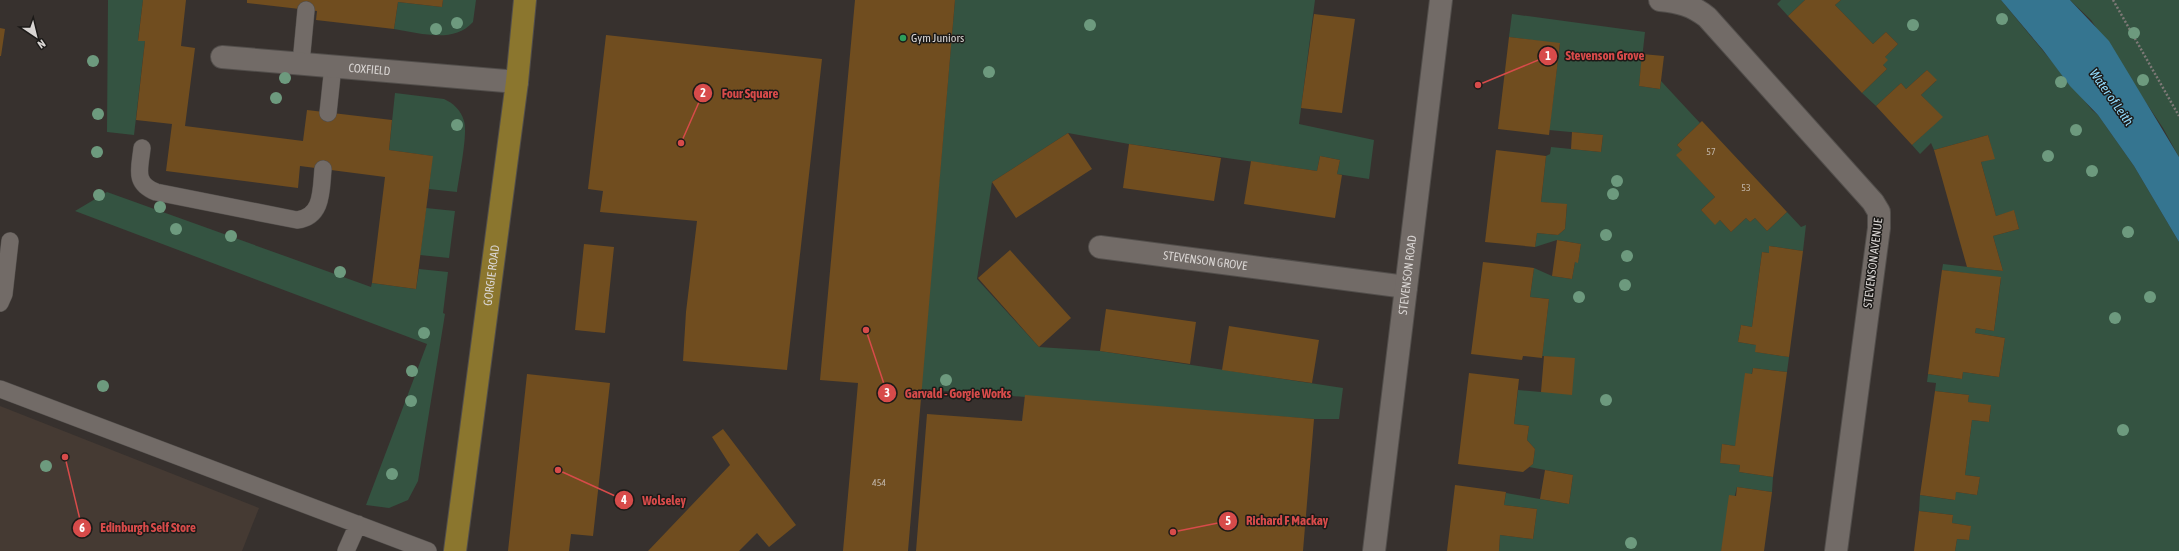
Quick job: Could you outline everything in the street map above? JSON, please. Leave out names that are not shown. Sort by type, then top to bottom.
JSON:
[{"type":"main road","name":"GORGIE ROAD","points":[[455,551],[517,82],[525,0]]},
{"type":"street","name":"STEVENSON ROAD","points":[[1374,551],[1441,0]]},
{"type":"street","name":"STEVENSON AVENUE","points":[[1660,0],[1682,3],[1696,9],[1707,17],[1873,202],[1879,212],[1879,228],[1836,551]]},
{"type":"street","name":"COXFIELD","points":[[222,57],[517,82]]},
{"type":"street","name":"STEVENSON GROVE","points":[[1100,247],[1406,287]]},
{"type":"lane","points":[[301,63],[306,10]]},
{"type":"lane","points":[[328,113],[333,66]]},
{"type":"lane","points":[[142,148],[139,174],[141,182],[146,188],[156,192],[297,220],[310,216],[320,203],[323,169]]},
{"type":"lane","points":[[0,303],[4,294],[10,241]]},
{"type":"lane","points":[[0,389],[428,551]]},
{"type":"lane","points":[[346,551],[358,524]]},
{"type":"path","points":[[2113,0],[2179,116]]},
{"type":"shaded area","points":[[0,406],[259,508],[242,551],[0,551]]},
{"type":"green space","points":[[108,0],[143,0],[138,40],[145,41],[134,135],[107,132]]},
{"type":"green space","points":[[443,0],[476,0],[473,22],[465,29],[446,35],[426,34],[394,29],[398,2],[442,7]]},
{"type":"green space","points":[[955,0],[1315,0],[1299,124],[1374,140],[1369,179],[1337,174],[1340,160],[1320,156],[1317,171],[1129,144],[1068,133],[992,182],[977,279],[1039,347],[1100,351],[1343,388],[1339,419],[1314,419],[921,389]]},
{"type":"green space","points":[[1781,0],[1805,0],[1788,16],[1777,4]]},
{"type":"green space","points":[[1841,0],[2001,0],[2092,110],[2098,115],[2134,166],[2179,242],[2179,551],[1955,551],[1957,539],[1969,540],[1970,526],[1952,523],[1953,515],[1919,511],[1920,495],[1954,500],[1956,492],[1977,495],[1980,477],[1965,475],[1972,420],[1989,422],[1991,406],[1968,402],[1969,395],[1935,391],[1936,383],[1927,382],[1928,374],[1962,379],[1963,372],[1999,377],[2005,338],[1975,333],[1976,328],[1994,331],[2001,278],[1942,270],[1943,264],[2003,271],[1993,236],[2019,229],[2014,211],[1996,216],[1981,162],[1994,158],[1988,135],[1934,150],[1931,143],[1920,154],[1912,145],[1942,117],[1921,95],[1936,81],[1927,70],[1906,89],[1901,83],[1876,106],[1862,93],[1887,69],[1883,65],[1885,57],[1898,44],[1886,32],[1873,44],[1835,5]]},
{"type":"green space","points":[[2070,0],[2179,0],[2179,157],[2163,128],[2091,20]]},
{"type":"green space","points":[[1512,14],[1645,32],[1639,86],[1660,89],[1661,81],[1700,123],[1677,145],[1682,150],[1677,155],[1715,197],[1701,210],[1715,224],[1720,220],[1731,232],[1746,218],[1750,222],[1755,218],[1767,231],[1787,212],[1801,227],[1806,225],[1803,251],[1770,246],[1769,253],[1762,252],[1752,327],[1741,325],[1738,342],[1756,345],[1756,352],[1789,357],[1787,372],[1753,368],[1735,446],[1722,444],[1720,463],[1740,465],[1739,472],[1773,477],[1772,492],[1737,487],[1721,551],[1499,551],[1500,535],[1533,539],[1537,509],[1504,505],[1506,493],[1569,504],[1573,475],[1529,467],[1533,464],[1535,449],[1527,440],[1529,426],[1514,424],[1518,390],[1541,392],[1575,359],[1542,356],[1549,299],[1530,297],[1534,268],[1552,276],[1572,279],[1575,262],[1578,262],[1581,244],[1557,240],[1535,247],[1537,233],[1558,235],[1565,229],[1567,205],[1541,202],[1546,156],[1550,154],[1551,147],[1601,152],[1603,135],[1549,130],[1560,44],[1509,37]]},
{"type":"green space","points":[[395,93],[444,99],[461,113],[464,121],[465,136],[457,192],[429,189],[432,156],[389,150]]},
{"type":"green space","points":[[107,192],[371,287],[372,283],[416,289],[419,269],[448,272],[443,313],[445,314],[418,481],[408,500],[389,508],[366,505],[427,344],[75,211]]},
{"type":"green space","points":[[426,208],[455,211],[449,258],[420,255]]},
{"type":"water","name":"Water of Leith","points":[[2001,0],[2070,0],[2109,41],[2179,157],[2179,242],[2134,166],[2098,115],[2070,86],[2043,50]]},
{"type":"building","points":[[143,0],[186,0],[181,46],[195,48],[185,126],[303,141],[307,110],[392,120],[389,150],[433,156],[416,289],[372,283],[385,177],[300,166],[298,188],[166,171],[172,124],[136,120],[145,41],[138,41]]},
{"type":"building","points":[[247,0],[443,0],[442,7],[398,2],[394,29],[316,20],[317,11],[247,3]]},
{"type":"building","points":[[855,0],[955,0],[908,551],[843,551],[858,383],[820,380]]},
{"type":"building","points":[[1805,0],[1841,0],[1835,5],[1873,44],[1886,32],[1898,44],[1885,57],[1888,60],[1883,65],[1887,69],[1862,93],[1788,16]]},
{"type":"building","points":[[1314,14],[1355,19],[1342,113],[1301,108]]},
{"type":"building","points":[[0,28],[5,29],[1,56],[0,56]]},
{"type":"building","points":[[606,35],[822,59],[787,370],[683,361],[686,312],[697,221],[600,212],[603,191],[588,189]]},
{"type":"building","points":[[1509,37],[1560,43],[1549,135],[1498,129]]},
{"type":"building","points":[[1642,54],[1664,56],[1660,89],[1639,86]]},
{"type":"building","points":[[1927,70],[1937,80],[1921,95],[1943,117],[1912,145],[1876,106],[1901,83],[1906,89]]},
{"type":"building","points":[[1702,121],[1787,212],[1767,231],[1755,218],[1750,222],[1746,218],[1731,232],[1720,220],[1715,225],[1701,210],[1715,197],[1676,155],[1682,150],[1677,145]]},
{"type":"building","points":[[1572,132],[1603,135],[1601,152],[1571,149]]},
{"type":"building","points":[[1068,133],[1092,169],[1016,218],[992,182]]},
{"type":"building","points":[[1988,135],[1995,159],[1981,162],[1996,216],[2014,210],[2019,229],[1993,236],[2003,271],[1967,267],[1934,150]]},
{"type":"building","points":[[1129,144],[1221,158],[1214,201],[1123,188]]},
{"type":"building","points":[[1496,150],[1546,156],[1541,202],[1567,204],[1565,229],[1558,235],[1537,233],[1535,247],[1485,242]]},
{"type":"building","points":[[1320,156],[1340,160],[1337,174],[1342,175],[1335,218],[1244,204],[1251,161],[1317,171]]},
{"type":"building","points":[[1557,240],[1581,244],[1578,263],[1575,262],[1572,279],[1552,276]]},
{"type":"building","points":[[584,244],[614,247],[605,333],[575,330]]},
{"type":"building","points":[[1769,246],[1803,251],[1789,357],[1755,352],[1756,345],[1738,342],[1741,325],[1752,327],[1762,252],[1769,253]]},
{"type":"building","points":[[1010,250],[1071,318],[1039,347],[978,278]]},
{"type":"building","points":[[1483,262],[1534,268],[1530,297],[1549,299],[1542,358],[1523,356],[1522,360],[1471,354]]},
{"type":"building","points":[[1942,270],[2001,277],[1994,331],[1976,328],[1975,333],[2005,338],[1999,377],[1963,372],[1962,379],[1928,374]]},
{"type":"building","points":[[1106,309],[1196,322],[1190,364],[1100,351]]},
{"type":"building","points":[[1229,326],[1319,340],[1312,383],[1222,370]]},
{"type":"building","points":[[1544,356],[1575,358],[1572,395],[1541,392]]},
{"type":"building","points":[[1753,368],[1787,372],[1773,477],[1739,472],[1740,465],[1720,463],[1722,444],[1735,446],[1745,373],[1752,374]]},
{"type":"building","points":[[1469,373],[1519,379],[1514,424],[1529,426],[1527,440],[1535,449],[1533,464],[1523,472],[1458,464]]},
{"type":"building","points":[[527,374],[610,383],[593,536],[571,534],[569,551],[508,551]]},
{"type":"building","points":[[1935,391],[1969,395],[1968,402],[1991,405],[1989,422],[1972,420],[1965,475],[1980,477],[1977,495],[1956,492],[1955,500],[1920,495]]},
{"type":"building","points":[[1025,395],[1314,419],[1303,551],[916,551],[927,414],[1022,421]]},
{"type":"building","points":[[723,429],[796,525],[769,547],[757,533],[739,551],[648,551],[730,465],[712,437]]},
{"type":"building","points":[[1545,470],[1573,475],[1569,504],[1540,499]]},
{"type":"building","points":[[1455,485],[1506,492],[1504,505],[1537,509],[1533,539],[1500,535],[1499,551],[1447,551]]},
{"type":"building","points":[[1737,487],[1772,492],[1764,551],[1721,551],[1729,495],[1736,496]]},
{"type":"building","points":[[1919,511],[1953,515],[1952,523],[1971,526],[1969,540],[1957,539],[1955,551],[1914,551]]},
{"type":"place","name":"Gym Juniors","points":[[903,38]]},
{"type":"place","name":"Stevenson Grove","points":[[1478,85]]},
{"type":"place","name":"Four Square","points":[[681,143]]},
{"type":"place","name":"Garvald - Gorgie Works","points":[[866,330]]},
{"type":"place","name":"Edinburgh Self Store","points":[[65,457]]},
{"type":"place","name":"Wolseley","points":[[558,470]]},
{"type":"place","name":"Richard F Mackay","points":[[1173,532]]}]
